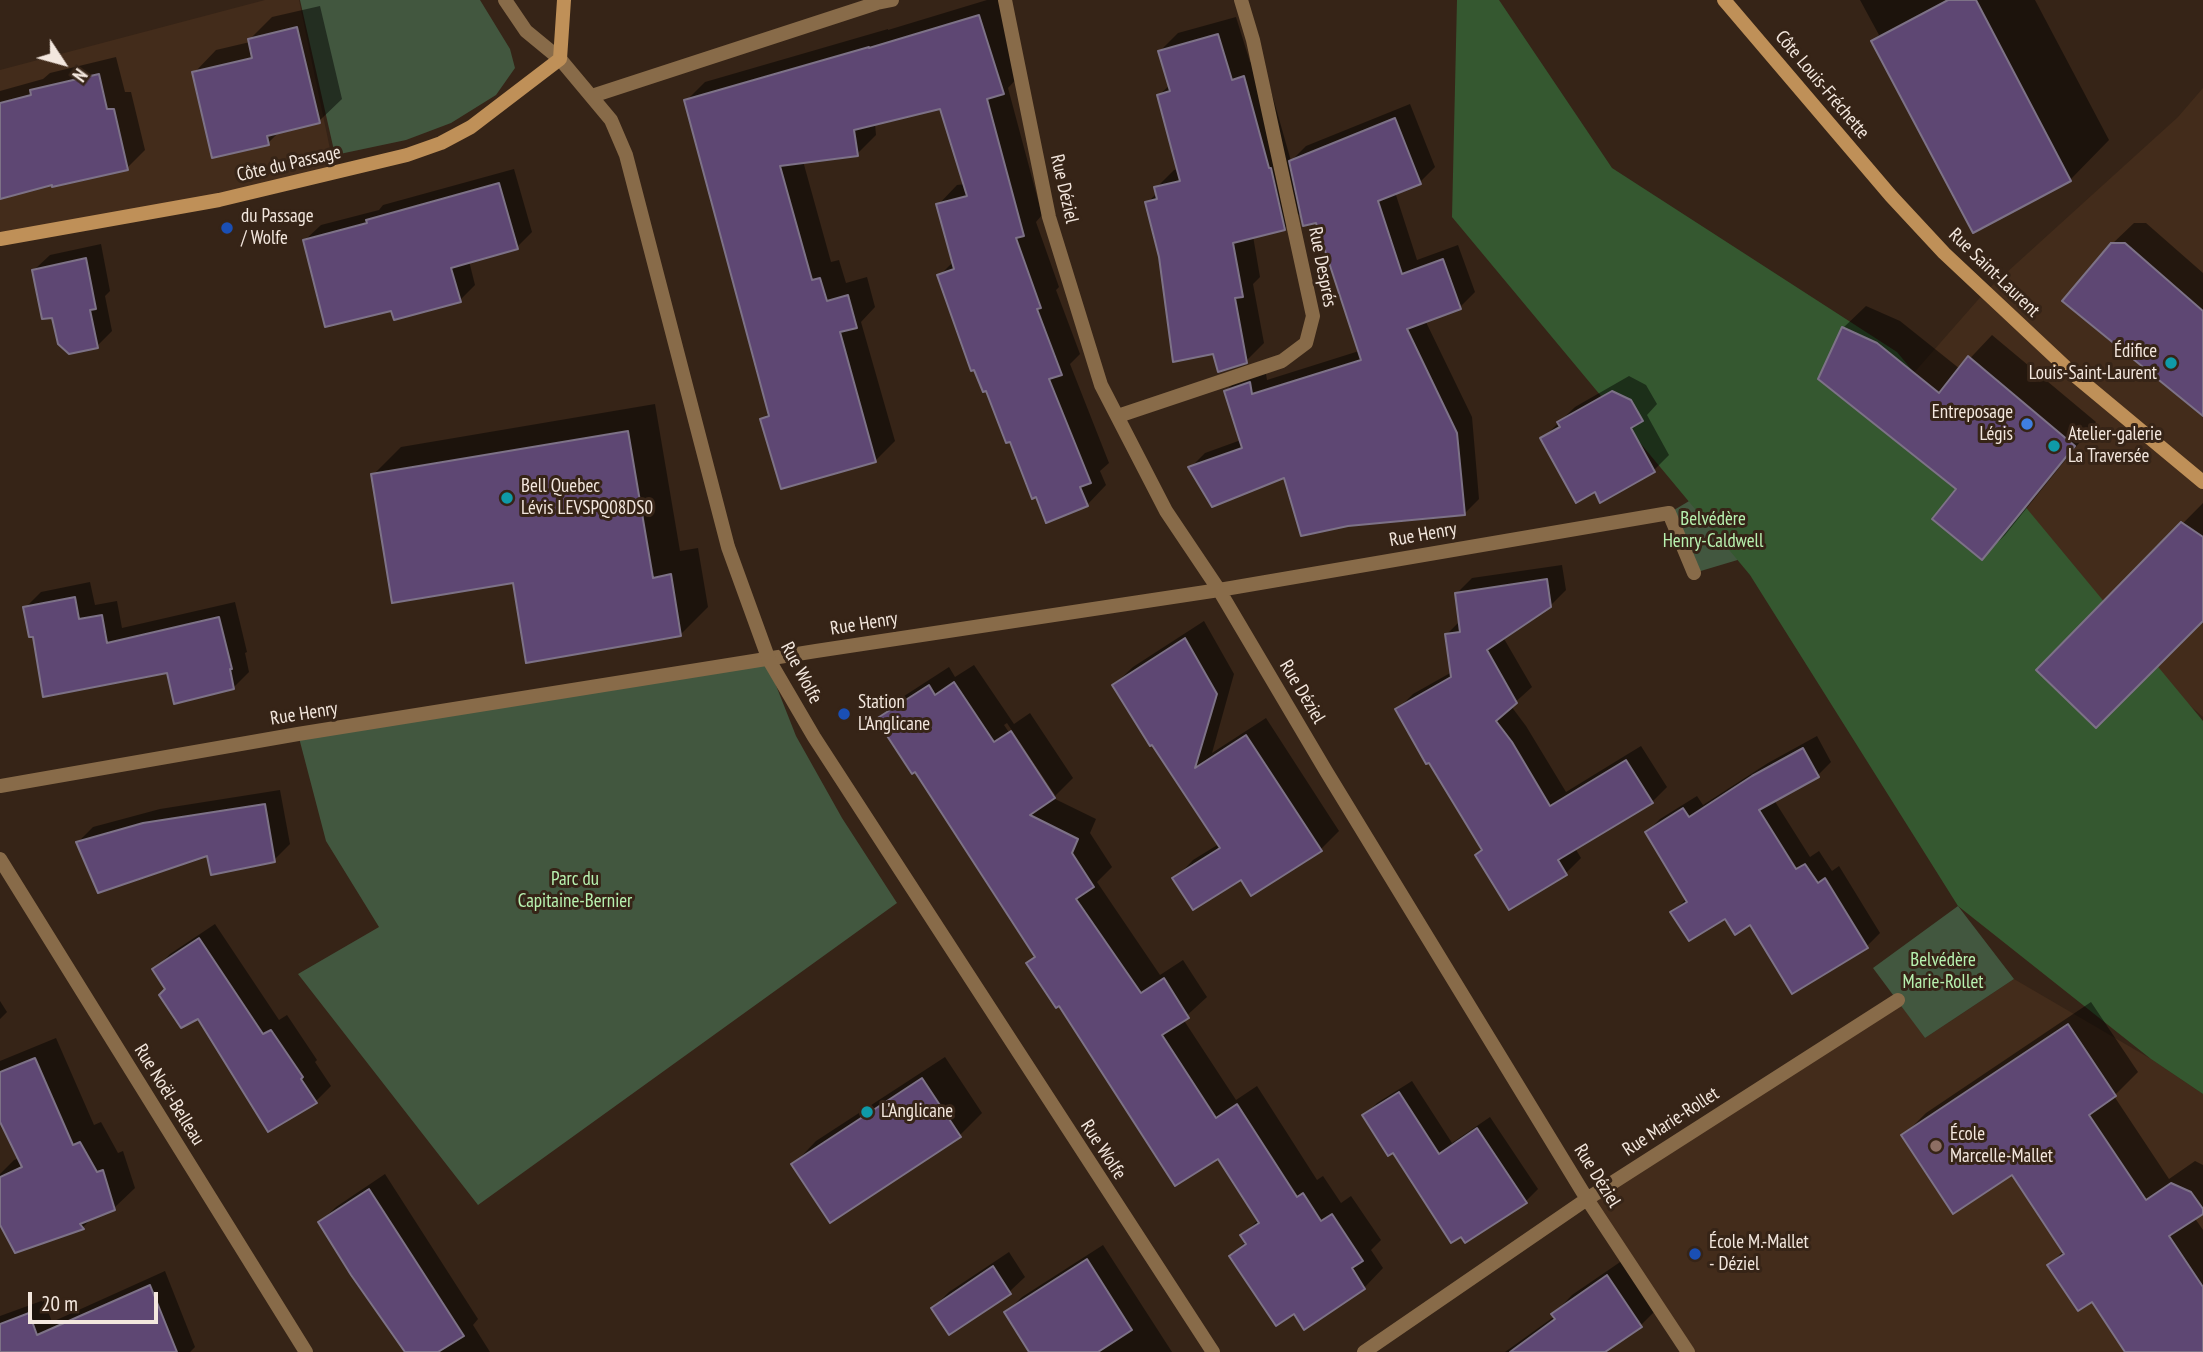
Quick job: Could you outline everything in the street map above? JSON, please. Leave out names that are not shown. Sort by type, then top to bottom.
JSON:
[{"type":"main road","points":[[560,59],[564,0]]},
{"type":"main road","name":"Côte Louis-Fréchette","points":[[1724,0],[1891,195]]},
{"type":"main road","name":"Côte du Passage","points":[[0,239],[219,200],[407,155],[441,143],[471,127],[560,59]]},
{"type":"main road","name":"Rue Saint-Laurent","points":[[1891,195],[1984,293],[2073,374],[2203,482]]},
{"type":"street","points":[[505,0],[526,31],[560,59]]},
{"type":"street","name":"Rue Déziel","points":[[1005,0],[1049,217],[1101,385],[1166,510],[1219,590],[1347,807],[1587,1199],[1688,1352]]},
{"type":"street","name":"Rue Després","points":[[1118,416],[1282,361],[1306,343],[1313,317],[1253,40],[1241,0]]},
{"type":"street","points":[[592,96],[882,1]]},
{"type":"street","name":"Rue Wolfe","points":[[560,59],[611,120],[626,155],[728,547],[769,660],[821,747],[1213,1352]]},
{"type":"street","name":"Rue Henry","points":[[0,786],[312,731],[1219,590],[1669,513],[1694,573]]},
{"type":"street","name":"Rue Noël-Belleau","points":[[0,859],[306,1352]]},
{"type":"street","name":"Rue Marie-Rollet","points":[[1364,1352],[1587,1199],[1898,1000]]},
{"type":"shaded area","points":[[265,0],[299,0],[335,173],[0,239],[0,70]]},
{"type":"shaded area","points":[[2203,88],[2203,717],[1869,424],[1984,293],[2178,117]]},
{"type":"shaded area","name":"École Marcelle-Mallet","points":[[2014,979],[2151,1059],[2203,1094],[2203,1352],[1688,1352],[1587,1199],[1898,1000],[1925,1038]]},
{"type":"green space","points":[[300,0],[480,0],[510,49],[515,68],[496,95],[451,123],[406,140],[335,155]]},
{"type":"green space","points":[[1457,0],[1499,0],[1612,168],[1897,352],[2203,721],[2203,1094],[2151,1059],[1958,906],[1750,575],[1452,217]]},
{"type":"green space","name":"Belvédère Henry-Caldwell","points":[[1716,485],[1761,553],[1694,573],[1669,513]]},
{"type":"green space","name":"Parc du Capitaine-Bernier","points":[[766,660],[796,736],[842,818],[897,903],[478,1205],[298,974],[379,927],[326,841],[298,734]]},
{"type":"green space","name":"Belvédère Marie-Rollet","points":[[1958,906],[2014,979],[1925,1038],[1873,968]]},
{"type":"building","points":[[1948,0],[1976,0],[2071,181],[1973,233],[1871,41]]},
{"type":"building","points":[[979,15],[1004,94],[987,99],[1024,236],[1016,238],[1041,308],[1037,309],[1062,375],[1049,379],[1091,483],[1080,487],[1088,506],[1046,523],[1036,497],[1032,499],[1010,442],[1006,443],[986,391],[983,392],[974,370],[971,371],[937,275],[954,269],[936,204],[967,196],[940,109],[854,130],[858,156],[780,166],[812,280],[820,278],[827,301],[848,295],[857,328],[840,332],[876,462],[781,489],[760,419],[769,416],[684,100]]},
{"type":"building","points":[[297,27],[320,123],[267,136],[269,145],[212,158],[192,72],[252,58],[248,39]]},
{"type":"building","points":[[1218,34],[1232,80],[1244,76],[1271,168],[1285,230],[1233,243],[1243,297],[1235,298],[1247,363],[1218,372],[1213,354],[1173,362],[1159,257],[1145,202],[1157,199],[1154,187],[1180,181],[1157,95],[1170,91],[1158,51]]},
{"type":"building","points":[[99,74],[107,109],[114,109],[128,170],[52,185],[0,199],[0,103],[31,95],[30,90]]},
{"type":"building","points":[[1395,118],[1421,184],[1378,201],[1402,274],[1443,259],[1461,309],[1407,329],[1457,433],[1465,515],[1348,526],[1301,536],[1284,478],[1212,507],[1188,467],[1242,448],[1224,391],[1250,382],[1252,394],[1361,360],[1316,223],[1303,226],[1289,161]]},
{"type":"building","points":[[499,183],[518,249],[451,268],[461,302],[394,320],[391,311],[325,327],[303,240]]},
{"type":"building","name":"Édifice Louis-Saint-Laurent","points":[[2111,243],[2125,243],[2203,311],[2203,416],[2062,301]]},
{"type":"building","points":[[86,258],[96,309],[90,310],[98,348],[69,354],[58,344],[52,318],[42,319],[32,270]]},
{"type":"building","points":[[1842,327],[1877,343],[1939,393],[1968,356],[2075,446],[1982,560],[1932,519],[1956,489],[1818,379]]},
{"type":"building","points":[[1612,391],[1631,400],[1643,421],[1631,428],[1655,472],[1600,503],[1595,492],[1576,503],[1540,438],[1560,427],[1557,422]]},
{"type":"building","name":"Bell Quebec Lévis LEVSPQ08DS0","points":[[628,431],[653,578],[671,574],[681,636],[526,663],[513,583],[392,603],[371,474]]},
{"type":"building","points":[[2181,522],[2203,537],[2203,621],[2096,728],[2036,670]]},
{"type":"building","points":[[1547,579],[1551,607],[1487,650],[1517,703],[1496,721],[1512,742],[1550,806],[1626,760],[1653,803],[1558,860],[1567,875],[1509,910],[1475,855],[1482,850],[1429,763],[1426,764],[1395,709],[1451,677],[1445,634],[1460,632],[1455,593]]},
{"type":"building","points":[[75,597],[79,619],[102,615],[107,643],[219,617],[232,669],[234,689],[174,704],[167,673],[43,697],[33,637],[29,637],[23,607]]},
{"type":"building","points":[[1185,638],[1217,694],[1195,768],[1246,735],[1322,851],[1251,896],[1241,880],[1193,910],[1172,878],[1220,848],[1112,685]]},
{"type":"building","points":[[954,682],[994,742],[1011,731],[1055,798],[1030,815],[1078,839],[1072,853],[1094,887],[1076,899],[1141,993],[1164,978],[1189,1018],[1162,1035],[1216,1118],[1237,1104],[1297,1197],[1303,1193],[1321,1221],[1332,1214],[1363,1261],[1352,1268],[1365,1289],[1304,1330],[1294,1314],[1276,1326],[1229,1256],[1246,1244],[1240,1235],[1259,1223],[1218,1159],[1175,1186],[1059,1006],[1056,1008],[1026,963],[1035,957],[915,772],[912,774],[876,719],[929,685],[935,695]]},
{"type":"building","points":[[1803,748],[1819,777],[1759,810],[1796,869],[1805,864],[1818,883],[1825,878],[1868,948],[1792,994],[1750,925],[1735,935],[1725,919],[1689,941],[1670,912],[1687,902],[1645,832],[1683,808],[1689,817],[1752,776]]},
{"type":"building","points":[[265,804],[275,862],[211,875],[207,856],[98,893],[76,842],[143,823]]},
{"type":"building","points":[[199,938],[263,1034],[271,1030],[317,1103],[268,1132],[198,1019],[181,1028],[159,995],[165,989],[152,969]]},
{"type":"building","points":[[2068,1024],[2116,1096],[2089,1115],[2146,1200],[2171,1183],[2191,1192],[2203,1209],[2203,1214],[2169,1236],[2203,1287],[2203,1352],[2125,1352],[2092,1302],[2078,1311],[2047,1265],[2064,1254],[2012,1175],[1953,1214],[1901,1135]]},
{"type":"building","points":[[35,1058],[73,1145],[80,1142],[97,1172],[103,1170],[115,1210],[80,1224],[84,1229],[15,1253],[0,1225],[0,1177],[22,1167],[0,1122],[0,1072]]},
{"type":"building","points":[[922,1078],[961,1137],[830,1223],[791,1164]]},
{"type":"building","points":[[1399,1092],[1439,1154],[1477,1128],[1527,1203],[1465,1243],[1461,1237],[1451,1243],[1393,1153],[1388,1156],[1362,1115]]},
{"type":"building","points":[[369,1189],[464,1336],[438,1352],[405,1352],[318,1222]]},
{"type":"building","points":[[1087,1259],[1132,1330],[1098,1352],[1029,1352],[1004,1312]]},
{"type":"building","points":[[993,1266],[1011,1294],[949,1335],[931,1308]]},
{"type":"building","points":[[1607,1275],[1642,1327],[1605,1352],[1510,1352],[1555,1319],[1551,1314]]},
{"type":"building","points":[[150,1285],[177,1352],[0,1352],[0,1324],[29,1313],[37,1335]]},
{"type":"place","name":"du Passage / Wolfe","points":[[227,228]]},
{"type":"place","name":"Édifice Louis-Saint-Laurent","points":[[2171,363]]},
{"type":"place","name":"Entreposage Légis","points":[[2027,424]]},
{"type":"place","name":"Atelier-galerie La Traversée","points":[[2054,446]]},
{"type":"place","name":"Bell Quebec Lévis LEVSPQ08DS0","points":[[507,498]]},
{"type":"place","name":"Station L'Anglicane","points":[[844,714]]},
{"type":"place","name":"L'Anglicane","points":[[867,1112]]},
{"type":"place","name":"École Marcelle-Mallet","points":[[1936,1146]]},
{"type":"place","name":"École M.-Mallet - Déziel","points":[[1695,1254]]}]
